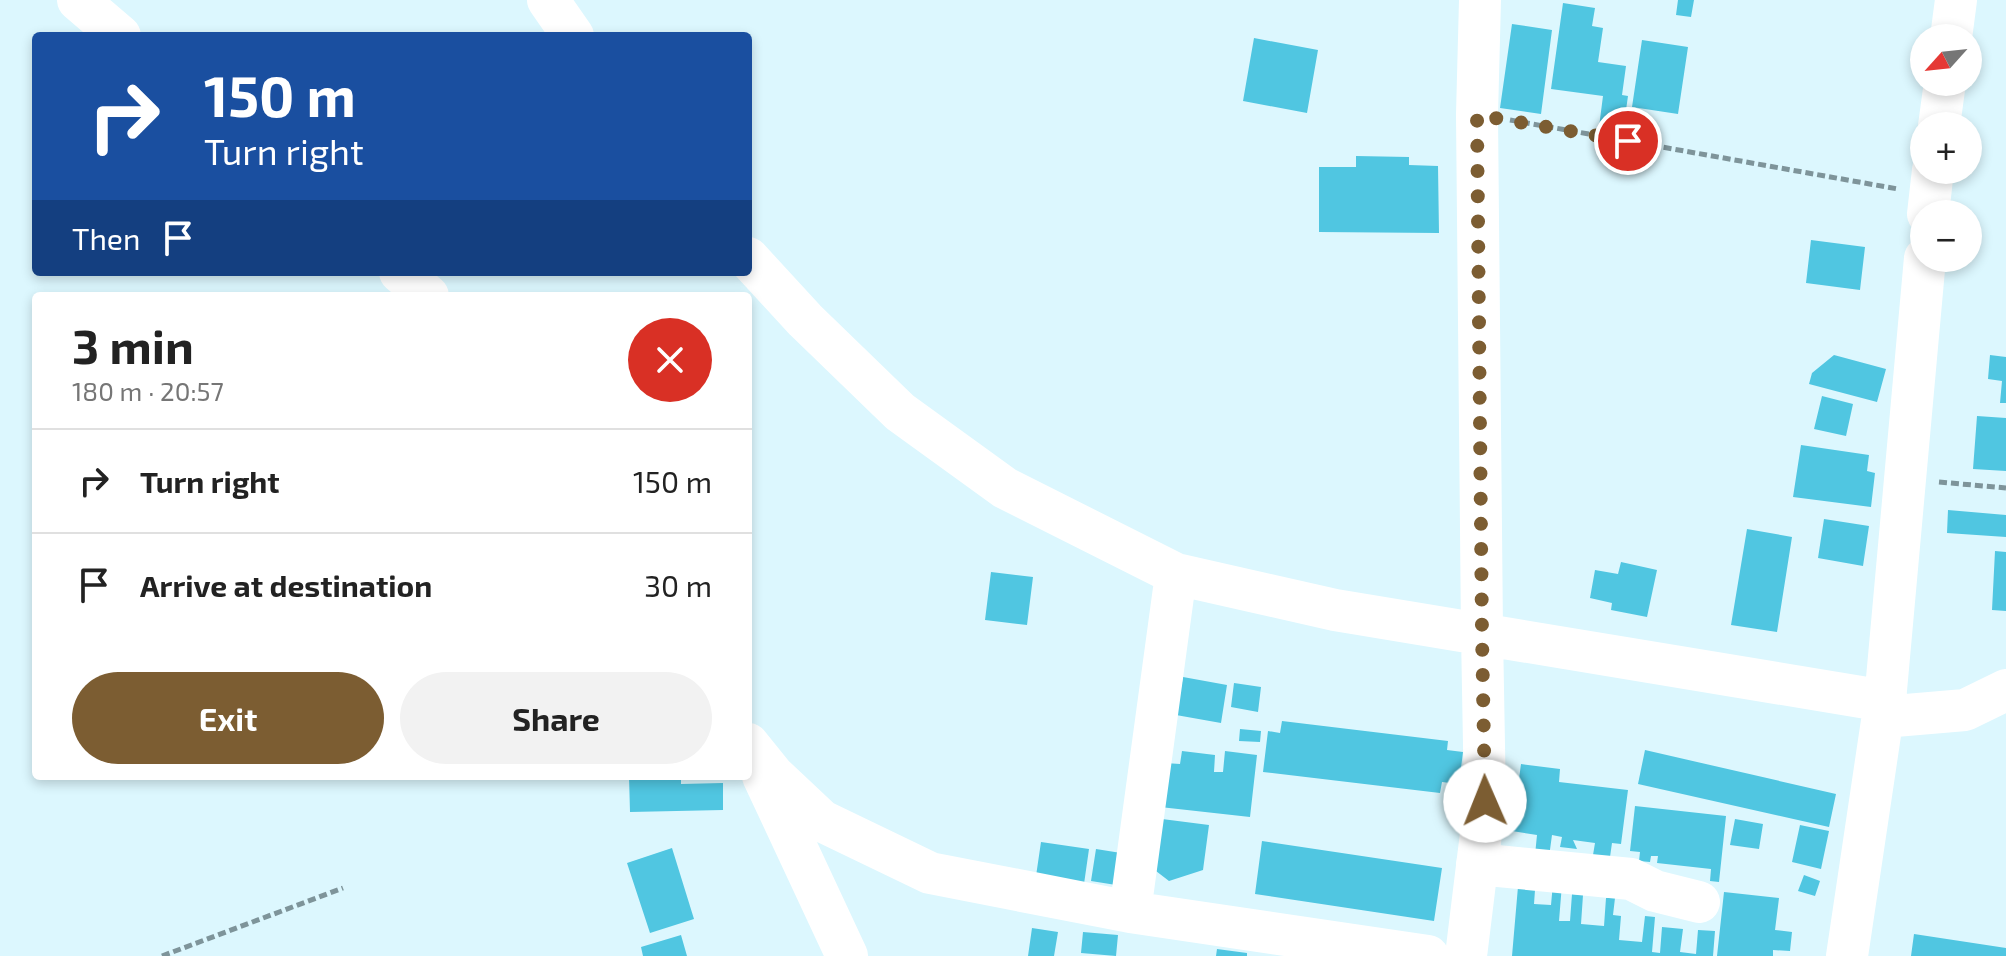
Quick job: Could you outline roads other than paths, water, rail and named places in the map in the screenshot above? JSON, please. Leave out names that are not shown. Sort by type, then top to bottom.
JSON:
[{"type":"street","points":[[78,0],[115,32]]},
{"type":"street","points":[[548,0],[570,32]]},
{"type":"street","points":[[1466,956],[1485,801],[1477,115],[1480,0]]},
{"type":"street","points":[[1953,24],[1956,0]]},
{"type":"street","points":[[752,262],[805,320],[900,412],[1005,488],[1176,574],[1335,610],[1482,633],[1884,709],[1965,710],[2006,690]]},
{"type":"street","points":[[1847,956],[1884,709],[1924,272]]},
{"type":"street","points":[[405,276],[423,292]]},
{"type":"street","points":[[1130,912],[1176,574]]},
{"type":"street","points":[[752,750],[773,775],[822,821],[930,873],[1130,912],[1428,956]]},
{"type":"street","points":[[752,754],[847,956]]},
{"type":"street","points":[[1477,864],[1631,879],[1655,891],[1699,902]]}]
